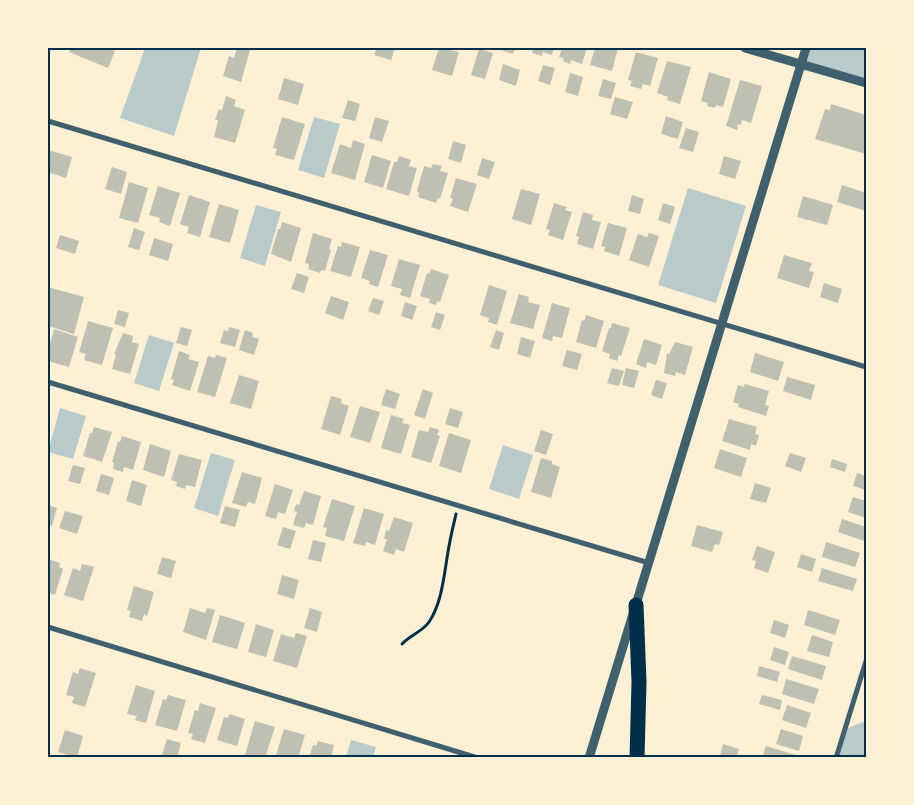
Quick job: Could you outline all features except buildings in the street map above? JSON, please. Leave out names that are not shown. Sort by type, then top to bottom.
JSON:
[{"type":"highway","points":[[636,605],[639,682],[637,758]]},
{"type":"street","points":[[745,48],[866,83]]},
{"type":"street","points":[[589,758],[806,48]]},
{"type":"street","points":[[48,121],[866,367]]},
{"type":"street","points":[[48,382],[649,563]]},
{"type":"street","points":[[48,628],[478,758]]},
{"type":"street","points":[[836,758],[866,661]]},
{"type":"path","points":[[402,644],[423,630],[430,621],[436,607],[444,581],[451,534],[458,506]]},
{"type":"shaded area","points":[[145,48],[201,48],[174,136],[120,118]]},
{"type":"shaded area","points":[[806,48],[866,48],[866,83],[801,64]]},
{"type":"shaded area","points":[[314,117],[340,124],[324,178],[298,170]]},
{"type":"shaded area","points":[[688,188],[746,206],[716,303],[658,285]]},
{"type":"shaded area","points":[[256,205],[281,212],[265,266],[240,258]]},
{"type":"shaded area","points":[[149,335],[174,343],[159,391],[134,383]]},
{"type":"shaded area","points":[[60,408],[86,416],[73,459],[48,452]]},
{"type":"shaded area","points":[[503,445],[533,455],[519,499],[489,489]]},
{"type":"shaded area","points":[[211,453],[235,460],[218,516],[194,508]]},
{"type":"shaded area","points":[[866,721],[866,757],[836,758],[845,729]]},
{"type":"shaded area","points":[[351,740],[376,747],[373,757],[346,757]]}]
